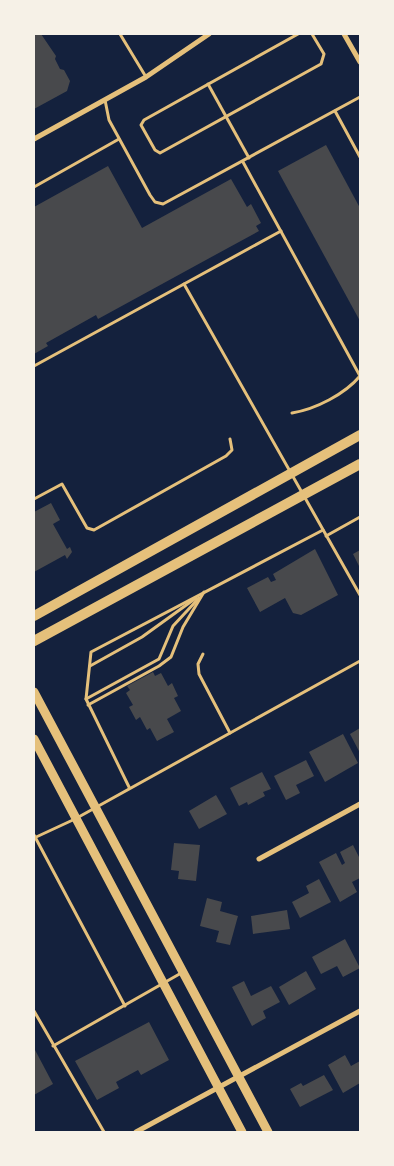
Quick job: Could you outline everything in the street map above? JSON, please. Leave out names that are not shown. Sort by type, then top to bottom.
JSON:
[{"type":"main road","points":[[34,616],[360,435]]},
{"type":"main road","points":[[34,641],[360,464]]},
{"type":"main road","points":[[34,692],[268,1132]]},
{"type":"main road","points":[[34,739],[242,1132]]},
{"type":"street","points":[[34,138],[146,77],[210,34]]},
{"type":"street","points":[[344,34],[359,55],[360,62]]},
{"type":"street","points":[[259,859],[360,804]]},
{"type":"street","points":[[136,1132],[220,1089],[360,1011]]},
{"type":"lane","points":[[120,34],[146,77]]},
{"type":"lane","points":[[298,34],[144,120],[141,125],[155,150],[160,153],[321,64],[324,54],[312,34]]},
{"type":"lane","points":[[208,84],[249,158]]},
{"type":"lane","points":[[105,100],[109,120],[119,139],[155,202],[163,204],[360,97]]},
{"type":"lane","points":[[335,111],[360,157]]},
{"type":"lane","points":[[34,187],[119,139]]},
{"type":"lane","points":[[243,162],[360,376],[353,385],[325,401],[306,410],[292,413]]},
{"type":"lane","points":[[34,366],[281,231]]},
{"type":"lane","points":[[184,284],[360,595]]},
{"type":"lane","points":[[34,499],[62,484],[87,528],[94,530],[226,456],[232,450],[230,439]]},
{"type":"lane","points":[[326,536],[360,517]]},
{"type":"lane","points":[[129,787],[86,699],[91,652],[323,530]]},
{"type":"lane","points":[[89,666],[142,636],[204,592]]},
{"type":"lane","points":[[86,699],[159,659],[173,626],[204,592]]},
{"type":"lane","points":[[88,705],[159,666],[171,657],[183,626],[204,592]]},
{"type":"lane","points":[[203,654],[198,664],[199,674],[230,732]]},
{"type":"lane","points":[[125,1006],[34,837],[75,819],[129,787],[360,661]]},
{"type":"lane","points":[[53,1046],[183,972]]},
{"type":"lane","points":[[34,1011],[104,1132]]},
{"type":"building","points":[[34,34],[41,34],[56,56],[55,59],[60,69],[64,70],[70,81],[67,91],[34,109]]},
{"type":"building","points":[[326,145],[360,208],[360,321],[278,171]]},
{"type":"building","points":[[108,166],[142,228],[231,179],[247,207],[251,204],[261,223],[256,226],[259,231],[98,319],[96,315],[46,343],[48,346],[34,354],[34,207]]},
{"type":"building","points":[[51,503],[60,520],[53,524],[67,549],[70,547],[72,552],[67,559],[65,555],[34,572],[34,512]]},
{"type":"building","points":[[315,549],[338,595],[301,615],[293,613],[285,598],[260,612],[247,588],[268,577],[271,582],[276,580],[273,574]]},
{"type":"building","points":[[360,550],[360,568],[353,554]]},
{"type":"building","points":[[153,672],[155,676],[161,673],[168,686],[172,683],[178,696],[174,698],[181,711],[167,719],[174,732],[157,741],[150,728],[147,730],[140,717],[136,720],[129,707],[133,705],[126,693],[130,690],[127,686]]},
{"type":"building","points":[[360,728],[360,753],[350,734]]},
{"type":"building","points":[[343,734],[358,763],[325,782],[309,752]]},
{"type":"building","points":[[306,760],[314,776],[296,785],[300,793],[286,800],[274,776]]},
{"type":"building","points":[[262,772],[271,789],[263,792],[265,796],[248,805],[247,802],[239,806],[230,788]]},
{"type":"building","points":[[216,795],[227,814],[199,829],[189,811]]},
{"type":"building","points":[[174,843],[200,845],[196,881],[178,879],[179,871],[171,870]]},
{"type":"building","points":[[353,845],[360,859],[360,878],[352,882],[357,892],[340,902],[319,862],[336,853],[342,865],[345,863],[340,852]]},
{"type":"building","points":[[319,879],[331,902],[300,918],[292,902],[309,893],[306,886]]},
{"type":"building","points":[[207,898],[222,902],[220,911],[238,916],[230,945],[216,942],[219,931],[200,926]]},
{"type":"building","points":[[287,910],[290,929],[253,934],[251,916]]},
{"type":"building","points":[[345,939],[360,968],[343,977],[337,966],[321,974],[312,957]]},
{"type":"building","points":[[306,971],[316,989],[289,1005],[279,987]]},
{"type":"building","points":[[244,981],[251,996],[271,986],[280,1002],[263,1011],[266,1018],[252,1026],[232,987]]},
{"type":"building","points":[[149,1022],[169,1060],[141,1075],[138,1070],[116,1082],[119,1088],[97,1100],[75,1061]]},
{"type":"building","points":[[34,1048],[53,1084],[34,1095]]},
{"type":"building","points":[[345,1055],[351,1066],[360,1061],[360,1083],[343,1093],[328,1065]]},
{"type":"building","points":[[324,1075],[333,1090],[300,1107],[290,1089],[301,1083],[303,1086]]}]
